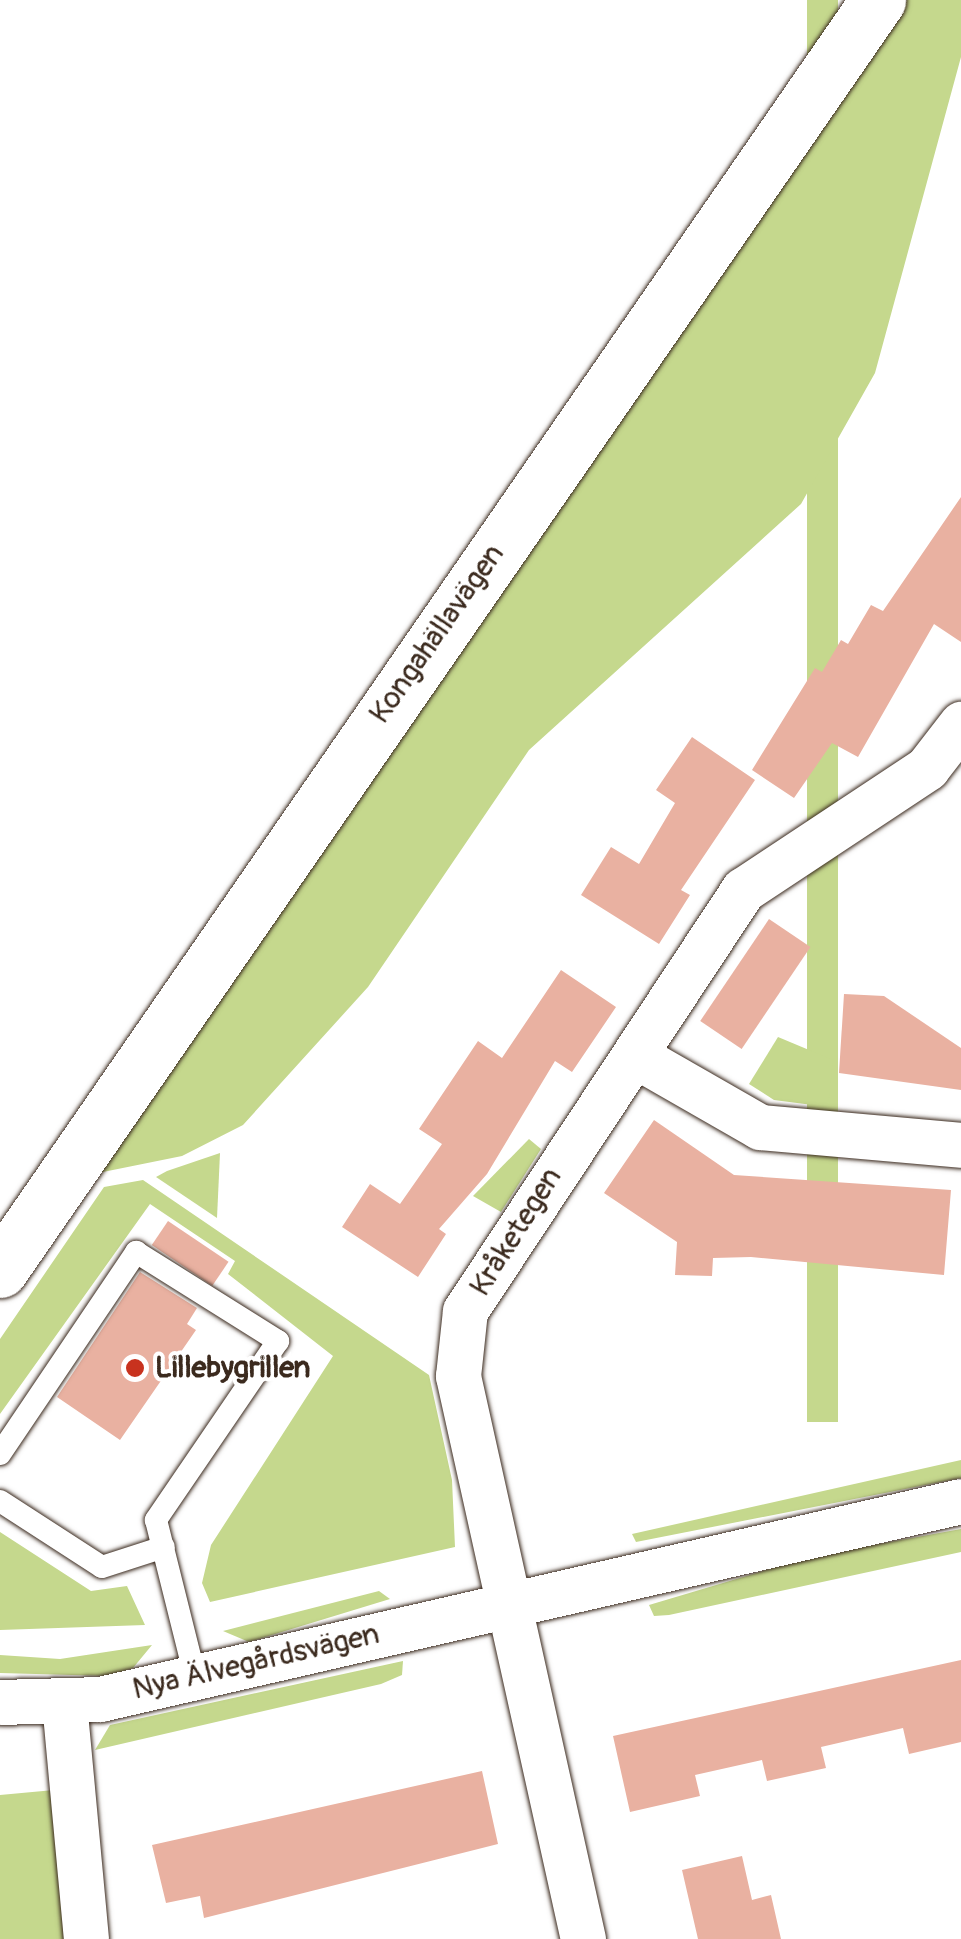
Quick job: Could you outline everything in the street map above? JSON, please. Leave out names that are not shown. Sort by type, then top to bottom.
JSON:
[{"type":"street","name":"Kongahällavägen","points":[[0,1270],[878,0]]},
{"type":"street","name":"Kråketegen","points":[[510,1604],[458,1376],[465,1312],[743,890],[927,768],[961,724]]},
{"type":"street","points":[[636,1056],[760,1128],[961,1145]]},
{"type":"street","name":"Nya Älvegårdsvägen","points":[[0,1702],[64,1702],[196,1677],[961,1502]]},
{"type":"street","points":[[510,1604],[583,1939]]},
{"type":"street","points":[[64,1702],[86,1939]]},
{"type":"lane","points":[[0,1454],[136,1252],[278,1341],[156,1520],[196,1677]]},
{"type":"lane","points":[[0,1501],[102,1567],[164,1547]]},
{"type":"green space","points":[[807,0],[838,0],[838,1422],[807,1422]]},
{"type":"green space","points":[[907,0],[961,0],[961,57],[875,373],[801,504],[529,750],[368,987],[243,1125],[182,1156],[98,1173]]},
{"type":"green space","points":[[778,1037],[833,1060],[828,1107],[774,1100],[749,1084]]},
{"type":"green space","points":[[529,1139],[541,1149],[501,1212],[473,1196]]},
{"type":"green space","points":[[220,1153],[217,1218],[156,1177],[167,1171]]},
{"type":"green space","points":[[143,1180],[429,1375],[452,1480],[455,1547],[210,1602],[202,1583],[211,1545],[333,1356],[228,1274],[235,1261],[150,1204],[0,1414],[0,1339],[104,1187]]},
{"type":"green space","points":[[961,1460],[961,1478],[636,1542],[632,1534]]},
{"type":"green space","points":[[961,1529],[961,1552],[669,1615],[654,1616],[649,1605],[813,1556]]},
{"type":"green space","points":[[0,1532],[91,1591],[127,1586],[145,1625],[0,1630]]},
{"type":"green space","points":[[379,1591],[390,1599],[249,1642],[223,1631]]},
{"type":"green space","points":[[152,1645],[133,1668],[108,1676],[0,1673],[0,1655],[60,1659]]},
{"type":"green space","points":[[403,1661],[402,1675],[381,1684],[95,1750],[110,1725]]},
{"type":"green space","points":[[54,1790],[64,1939],[0,1939],[0,1795]]},
{"type":"building","points":[[961,497],[961,642],[934,624],[858,757],[832,743],[794,798],[752,770],[815,668],[822,672],[841,640],[848,644],[871,605],[883,611]]},
{"type":"building","points":[[692,737],[755,780],[681,890],[690,895],[659,944],[581,895],[611,847],[639,864],[675,803],[656,790]]},
{"type":"building","points":[[769,919],[810,947],[742,1049],[700,1021]]},
{"type":"building","points":[[561,970],[616,1007],[572,1072],[555,1061],[487,1174],[439,1229],[446,1234],[418,1277],[342,1227],[370,1184],[400,1204],[442,1144],[419,1129],[478,1041],[502,1058]]},
{"type":"building","points":[[844,994],[884,996],[961,1048],[961,1090],[839,1073]]},
{"type":"building","points":[[654,1120],[734,1175],[951,1190],[944,1275],[751,1257],[713,1258],[712,1276],[675,1275],[677,1242],[604,1193]]},
{"type":"building","points":[[168,1221],[229,1262],[212,1286],[152,1245]]},
{"type":"building","points":[[140,1272],[197,1308],[187,1324],[196,1330],[120,1440],[57,1397]]},
{"type":"building","points":[[961,1660],[961,1742],[909,1754],[903,1728],[821,1747],[826,1768],[767,1781],[762,1760],[695,1775],[700,1796],[630,1812],[613,1736]]},
{"type":"building","points":[[482,1771],[498,1844],[204,1918],[200,1896],[166,1903],[152,1845]]},
{"type":"building","points":[[742,1856],[752,1900],[771,1895],[781,1939],[698,1939],[682,1870]]},
{"type":"place","name":"Lillebygrillen","points":[[135,1368]]}]
